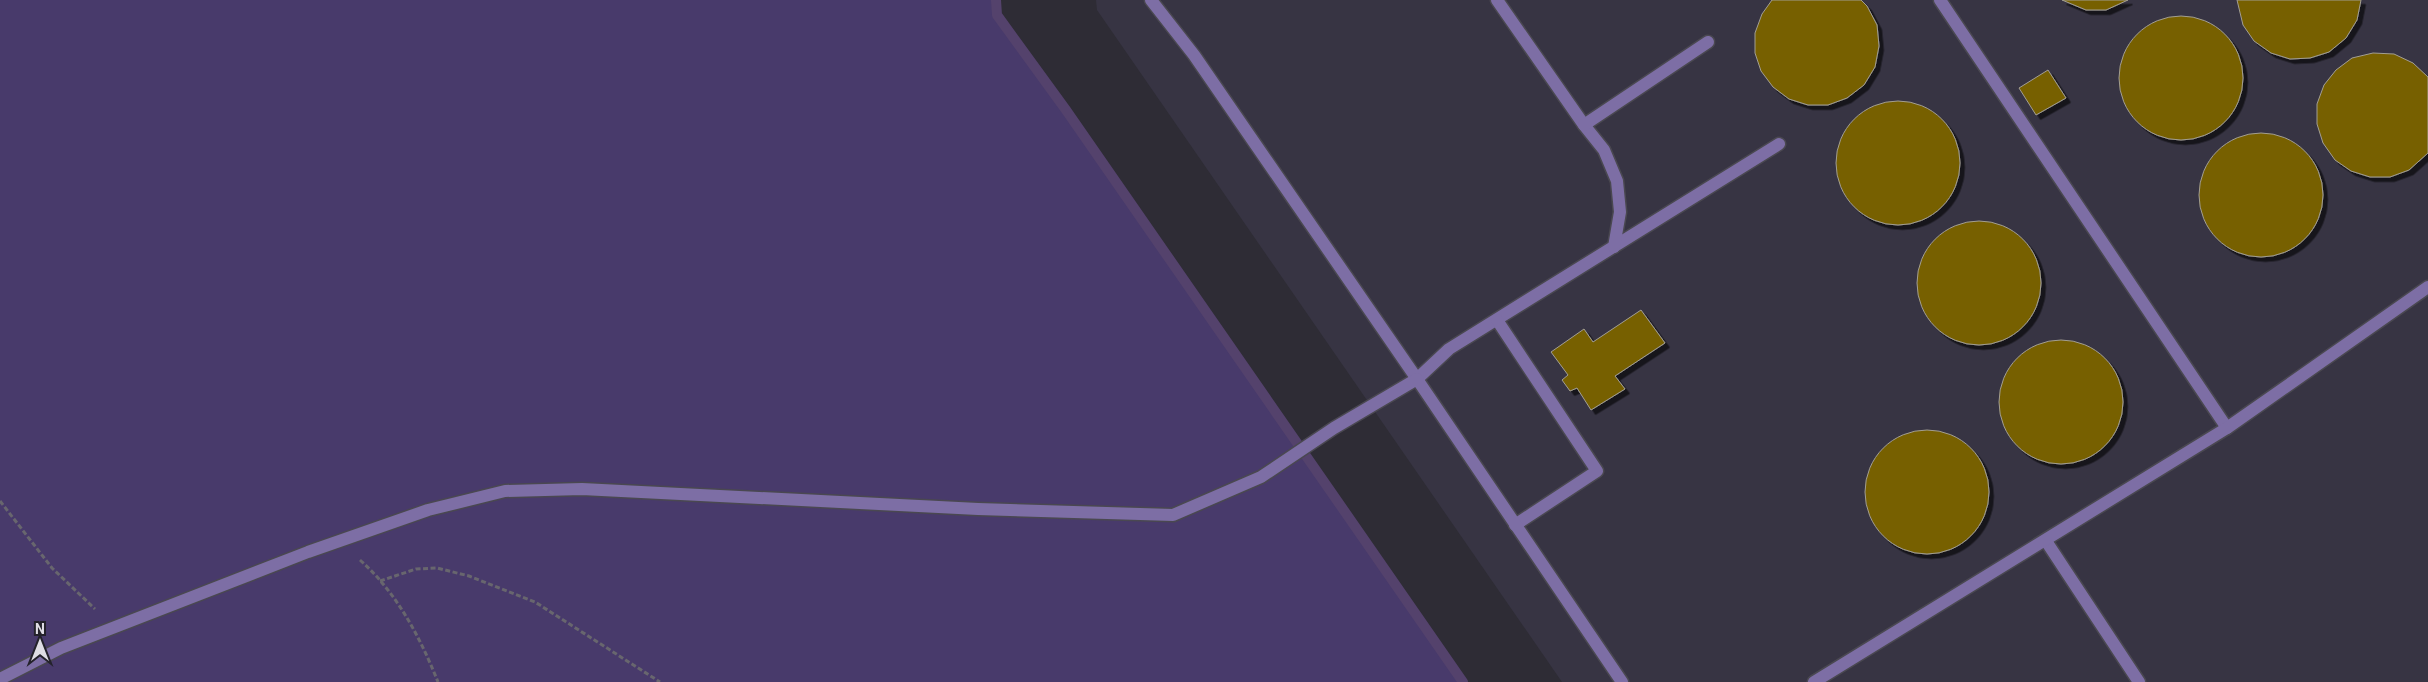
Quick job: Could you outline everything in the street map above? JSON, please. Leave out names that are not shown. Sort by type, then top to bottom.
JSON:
[{"type":"lane","points":[[1151,0],[1194,55],[1417,379],[1622,682]]},
{"type":"lane","points":[[1497,0],[1584,125],[1604,150],[1617,181],[1620,212],[1614,247]]},
{"type":"lane","points":[[1940,0],[2227,428]]},
{"type":"lane","points":[[1584,125],[1708,42]]},
{"type":"lane","points":[[0,679],[61,648],[339,542],[428,510],[505,491],[582,489],[978,509],[1173,515],[1261,477],[1321,436],[1417,379],[1449,349],[1780,144]]},
{"type":"lane","points":[[1814,682],[2227,428],[2428,287]]},
{"type":"lane","points":[[1497,320],[1597,470],[1516,525]]},
{"type":"lane","points":[[2046,541],[2139,682]]},
{"type":"path","points":[[0,501],[52,568],[114,627]]},
{"type":"path","points":[[339,542],[370,569],[401,607],[422,643],[438,682]]},
{"type":"path","points":[[380,581],[416,569],[437,568],[469,576],[535,602],[660,682]]},
{"type":"shaded area","points":[[0,0],[997,0],[997,15],[1066,110],[1463,682],[0,682]]},
{"type":"shaded area","points":[[1096,0],[2428,0],[2428,682],[1562,682],[1097,10]]},
{"type":"building","points":[[1772,0],[1861,0],[1867,6],[1877,25],[1879,46],[1875,67],[1864,85],[1847,98],[1828,105],[1808,105],[1789,99],[1773,87],[1761,71],[1755,53],[1755,33],[1762,14]]},
{"type":"building","points":[[2062,0],[2128,0],[2106,10],[2086,10]]},
{"type":"building","points":[[2237,0],[2361,0],[2357,20],[2346,38],[2329,52],[2310,58],[2290,59],[2271,53],[2254,41],[2243,25]]},
{"type":"building","points":[[2181,16],[2205,21],[2225,34],[2238,54],[2243,78],[2238,102],[2225,122],[2205,135],[2181,140],[2157,135],[2137,122],[2124,102],[2119,78],[2124,54],[2137,34],[2157,21]]},
{"type":"building","points":[[2373,53],[2394,54],[2413,63],[2428,77],[2428,153],[2409,170],[2390,177],[2370,177],[2351,171],[2335,160],[2323,143],[2317,124],[2317,104],[2324,85],[2336,70],[2352,58]]},
{"type":"building","points":[[2048,70],[2066,98],[2036,115],[2019,88]]},
{"type":"building","points":[[1898,101],[1922,106],[1942,119],[1955,139],[1960,163],[1955,187],[1942,207],[1922,220],[1898,225],[1874,220],[1854,207],[1841,187],[1836,163],[1841,139],[1854,119],[1874,106]]},
{"type":"building","points":[[2261,133],[2285,138],[2305,151],[2318,171],[2323,195],[2318,219],[2305,239],[2285,252],[2261,257],[2237,252],[2217,239],[2204,219],[2199,195],[2204,171],[2217,151],[2237,138]]},
{"type":"building","points":[[1979,221],[2003,226],[2023,239],[2036,259],[2041,283],[2036,307],[2023,327],[2003,340],[1979,345],[1955,340],[1935,327],[1922,307],[1917,283],[1922,259],[1935,239],[1955,226]]},
{"type":"building","points":[[1641,310],[1665,343],[1615,376],[1625,389],[1591,410],[1577,388],[1570,391],[1562,380],[1568,375],[1551,352],[1584,329],[1593,342]]},
{"type":"building","points":[[2061,340],[2085,345],[2105,358],[2118,378],[2123,402],[2118,426],[2105,446],[2085,459],[2061,464],[2037,459],[2017,446],[2004,426],[1999,402],[2004,378],[2017,358],[2037,345]]},
{"type":"building","points":[[1927,430],[1951,435],[1971,448],[1984,468],[1989,492],[1984,516],[1971,536],[1951,549],[1927,554],[1903,549],[1883,536],[1870,516],[1865,492],[1870,468],[1883,448],[1903,435]]},
{"type":"waterway","points":[[996,0],[997,15],[1066,110],[1463,682]]}]
